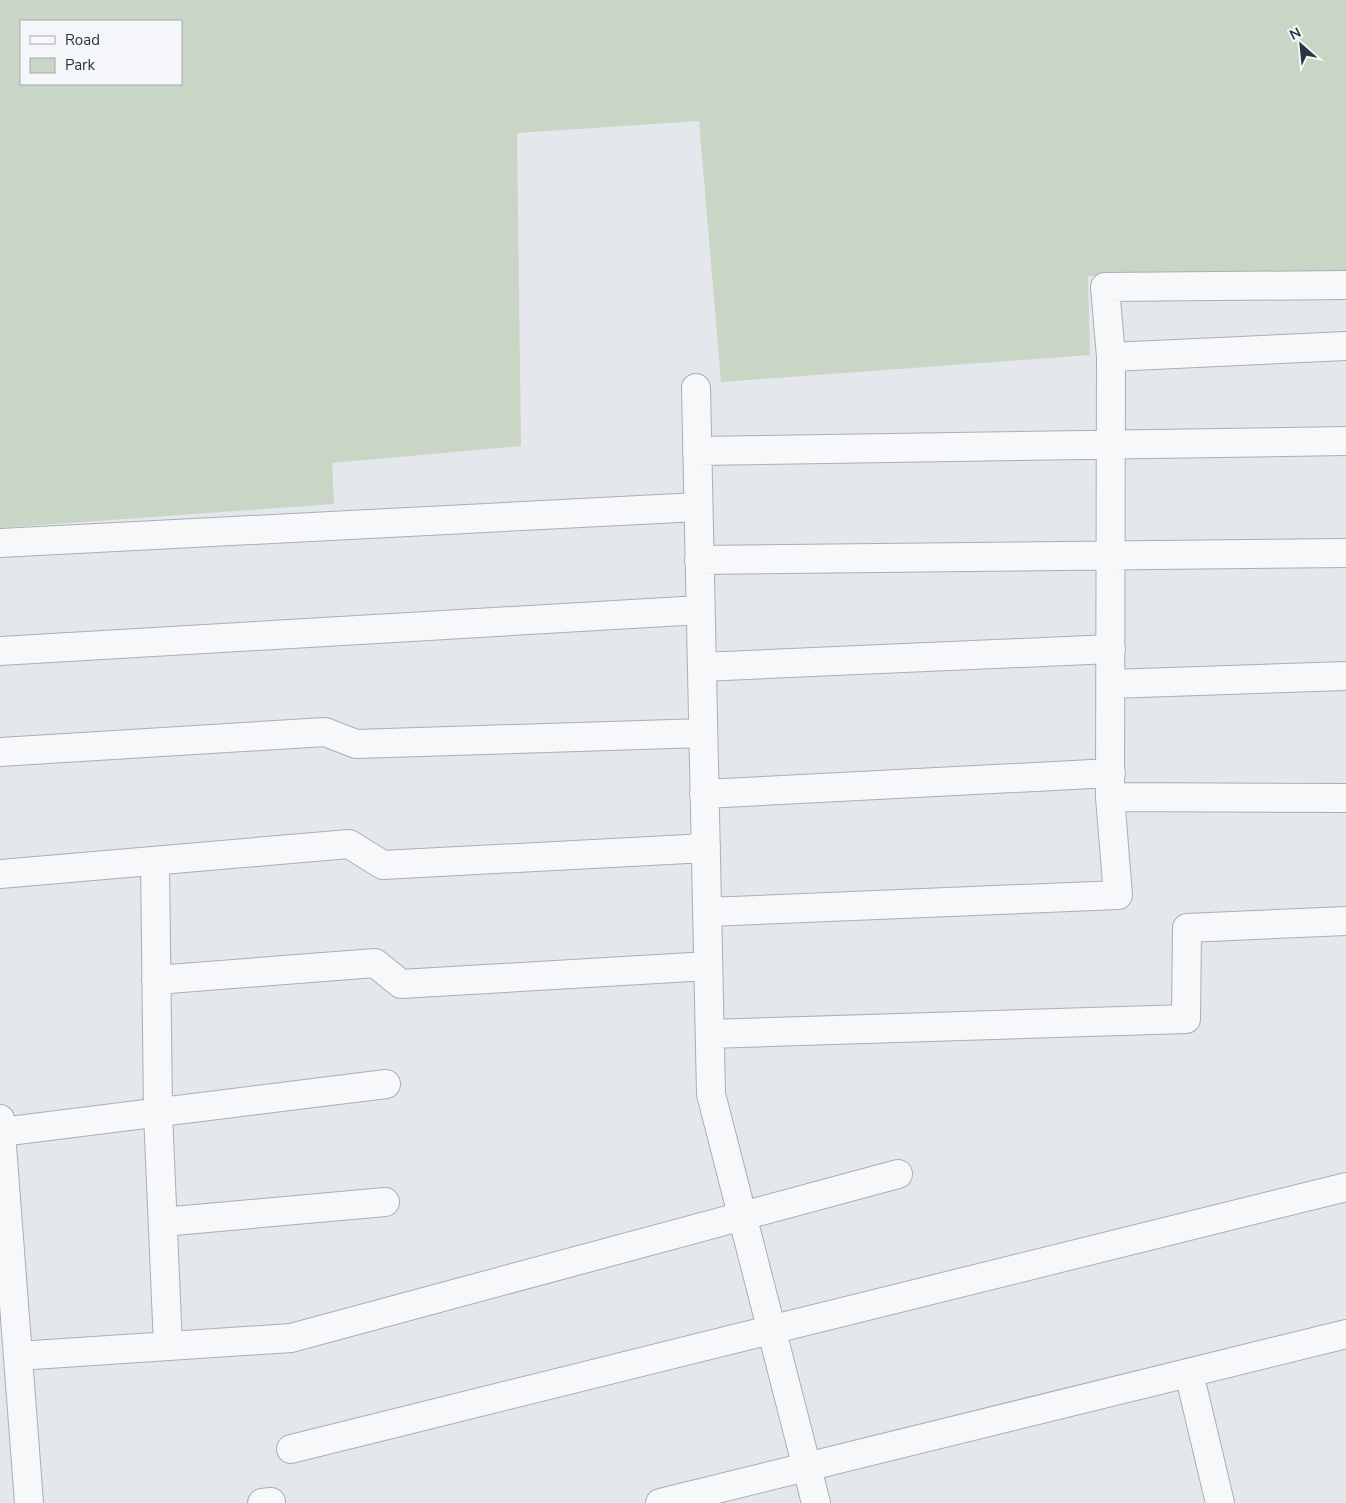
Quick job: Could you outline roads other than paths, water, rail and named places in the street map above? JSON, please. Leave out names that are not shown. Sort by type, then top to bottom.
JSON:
[{"type":"street","points":[[707,912],[1118,895],[1111,785],[1111,357],[1105,287],[1346,285]]},
{"type":"street","points":[[1111,357],[1346,346]]},
{"type":"street","points":[[696,388],[711,1094],[816,1503]]},
{"type":"street","points":[[697,451],[1346,441]]},
{"type":"street","points":[[0,543],[698,507]]},
{"type":"street","points":[[699,560],[1346,553]]},
{"type":"street","points":[[0,651],[700,610]]},
{"type":"street","points":[[702,667],[1111,649]]},
{"type":"street","points":[[1111,684],[1346,676]]},
{"type":"street","points":[[0,752],[325,732],[356,744],[703,733]]},
{"type":"street","points":[[704,794],[1111,785],[1346,798]]},
{"type":"street","points":[[0,874],[349,844],[383,865],[706,848]]},
{"type":"street","points":[[155,861],[158,1113],[168,1346]]},
{"type":"street","points":[[710,1034],[1186,1019],[1187,928],[1346,921]]},
{"type":"street","points":[[156,980],[375,963],[401,984],[708,966]]},
{"type":"street","points":[[30,1503],[0,1125],[158,1113],[386,1084]]},
{"type":"street","points":[[18,1356],[291,1338],[898,1174]]},
{"type":"street","points":[[291,1449],[1346,1186]]},
{"type":"street","points":[[163,1222],[385,1202]]},
{"type":"street","points":[[660,1503],[1346,1334]]},
{"type":"street","points":[[1189,1372],[1220,1503]]}]
